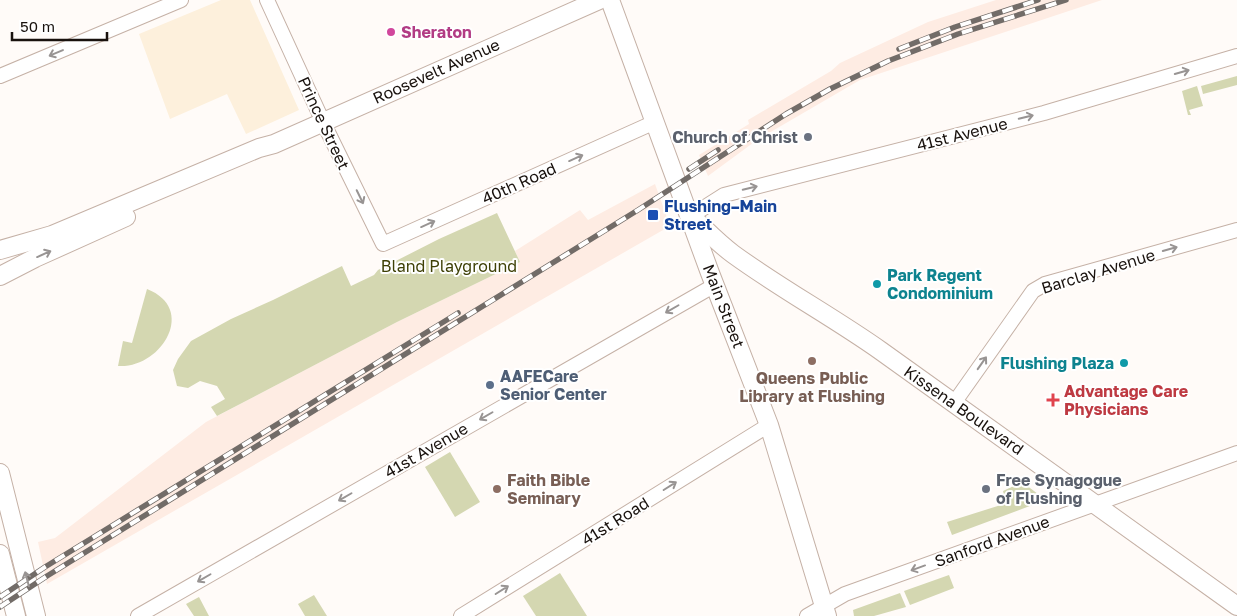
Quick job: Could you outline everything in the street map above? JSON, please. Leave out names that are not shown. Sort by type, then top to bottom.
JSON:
[{"type":"main road","name":"Roosevelt Avenue","points":[[0,250],[52,235],[259,148],[274,144],[599,0]]},
{"type":"main road","name":"Main Street","points":[[610,0],[715,285],[769,425],[826,611]]},
{"type":"main road","name":"Roosevelt Avenue","points":[[0,276],[35,258],[262,155],[274,144]]},
{"type":"main road","name":"Kissena Boulevard","points":[[691,216],[739,258],[794,296],[859,335],[1237,606]]},
{"type":"main road","points":[[0,473],[4,503],[36,616]]},
{"type":"main road","points":[[0,554],[16,616]]},
{"type":"street","points":[[0,76],[181,0]]},
{"type":"street","name":"Prince Street","points":[[267,0],[323,122],[383,244]]},
{"type":"street","name":"41st Avenue","points":[[691,216],[724,195],[1044,113],[1237,56]]},
{"type":"street","name":"40th Road","points":[[383,244],[656,122]]},
{"type":"street","name":"Barclay Avenue","points":[[954,403],[1033,291],[1045,284],[1237,230]]},
{"type":"street","name":"41st Avenue","points":[[138,616],[715,285]]},
{"type":"street","name":"41st Road","points":[[461,616],[769,425]]},
{"type":"street","name":"Sanford Avenue","points":[[807,616],[826,611],[845,594],[1237,452]]},
{"type":"shaded area","points":[[221,0],[250,0],[299,110],[246,134],[227,94],[170,119],[139,34]]},
{"type":"shaded area","points":[[996,0],[1102,0],[860,80],[757,140],[708,176],[699,155],[749,124],[748,120],[831,71],[840,63],[928,22]]},
{"type":"shaded area","points":[[655,184],[670,226],[47,584],[38,542],[55,538],[206,422],[397,322],[520,262],[515,251],[580,210],[588,220]]},
{"type":"green space","points":[[1237,76],[1237,85],[1203,94],[1201,86]]},
{"type":"green space","points":[[1197,86],[1203,106],[1189,110],[1191,115],[1188,115],[1182,91]]},
{"type":"green space","name":"Bland Playground","points":[[497,213],[520,262],[397,322],[217,416],[211,407],[225,399],[217,386],[200,381],[188,388],[177,386],[173,370],[178,359],[191,341],[231,319],[342,266],[351,286],[439,239]]},
{"type":"green space","points":[[147,289],[162,298],[170,310],[172,323],[168,336],[160,348],[148,358],[134,364],[118,366],[123,341],[132,343]]},
{"type":"green space","points":[[450,452],[480,502],[455,517],[425,467]]},
{"type":"green space","points":[[1022,482],[1046,500],[952,535],[947,522],[1004,504],[1003,491]]},
{"type":"green space","points":[[560,573],[587,616],[536,616],[523,596]]},
{"type":"green space","points":[[949,575],[954,588],[910,605],[904,591]]},
{"type":"green space","points":[[900,593],[906,607],[874,616],[854,616],[853,610]]},
{"type":"green space","points":[[314,595],[327,616],[305,616],[298,604]]},
{"type":"green space","points":[[199,597],[209,616],[194,616],[186,604]]},
{"type":"railway","points":[[899,49],[955,27],[1038,0]]},
{"type":"railway","points":[[0,607],[638,210],[786,114],[830,89],[888,61],[958,34],[1066,0]]},
{"type":"railway","points":[[689,169],[718,150]]},
{"type":"railway","points":[[0,597],[45,567],[458,313]]},
{"type":"place","name":"Sheraton","points":[[391,32]]},
{"type":"place","name":"Church of Christ","points":[[808,137]]},
{"type":"place","name":"Flushing–Main Street","points":[[653,215]]},
{"type":"place","name":"Park Regent Condominium","points":[[877,284]]},
{"type":"place","name":"Queens Public Library at Flushing","points":[[812,361]]},
{"type":"place","name":"Flushing Plaza","points":[[1124,363]]},
{"type":"place","name":"AAFECare Senior Center","points":[[490,385]]},
{"type":"place","name":"Advantage Care Physicians","points":[[1053,400]]},
{"type":"place","name":"Faith Bible Seminary","points":[[497,489]]},
{"type":"place","name":"Free Synagogue of Flushing","points":[[986,489]]}]
